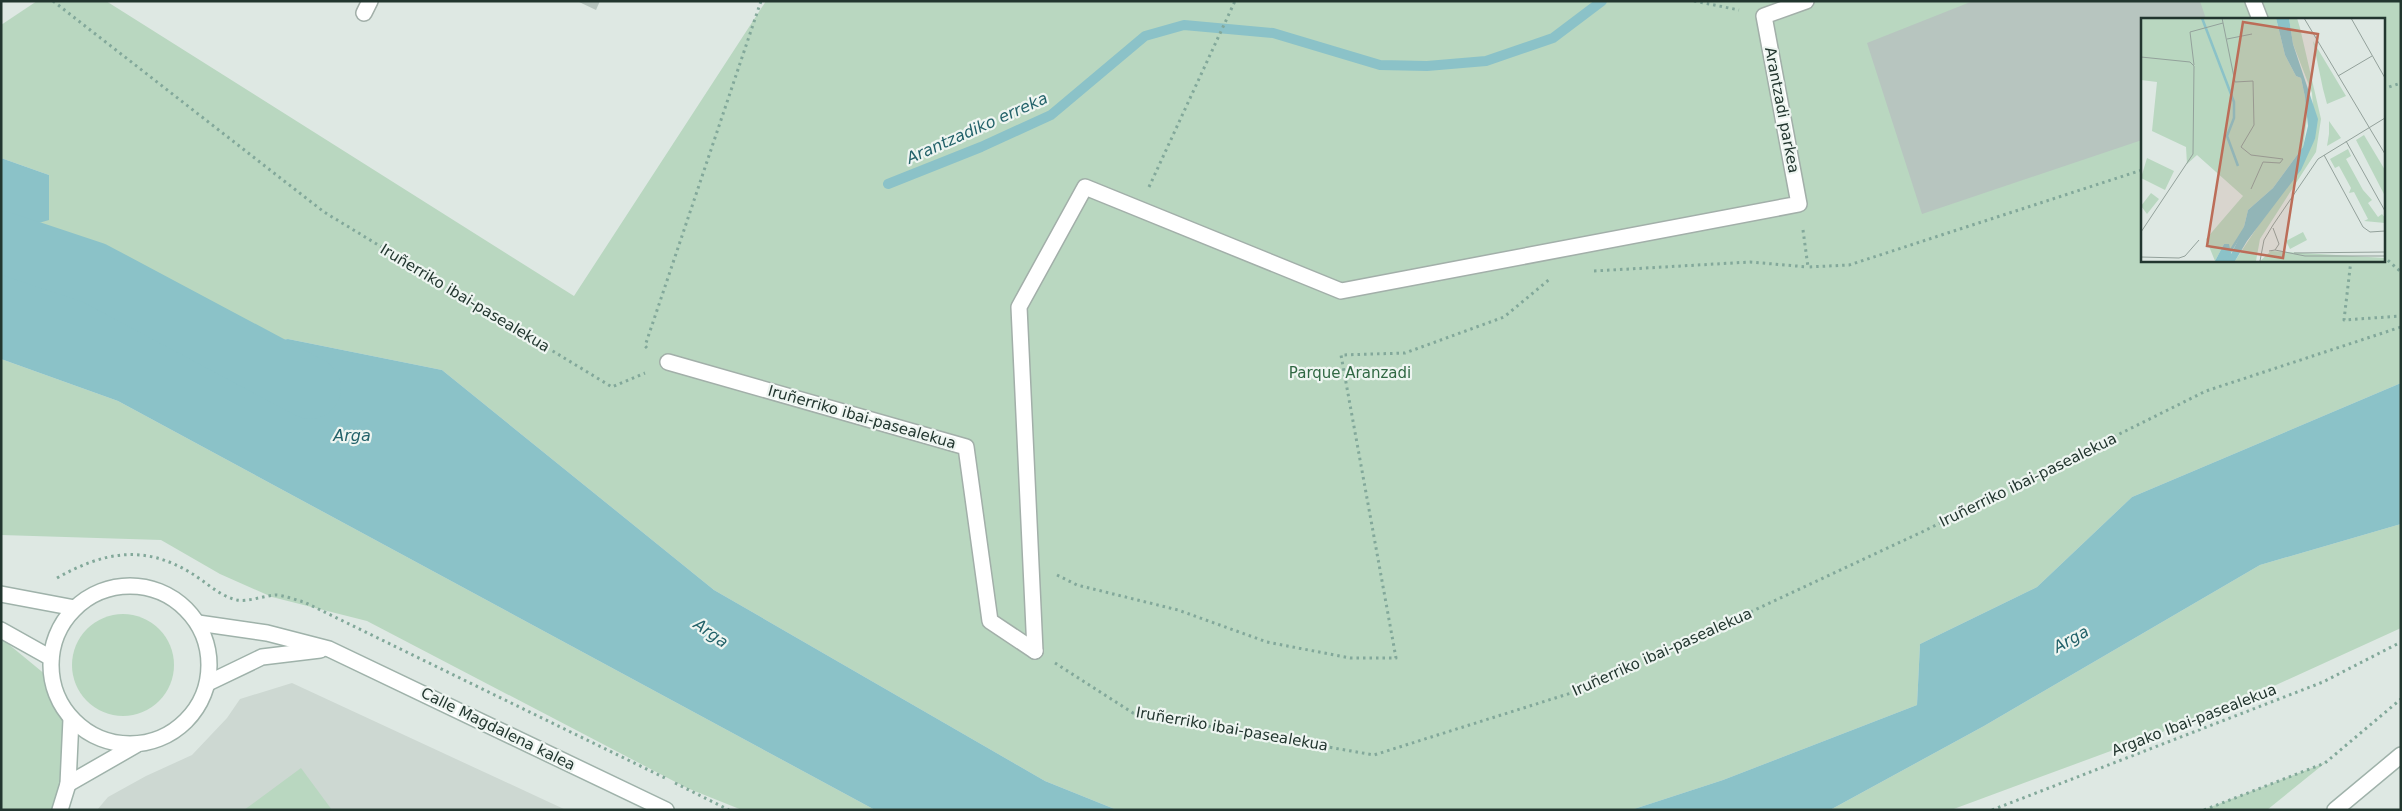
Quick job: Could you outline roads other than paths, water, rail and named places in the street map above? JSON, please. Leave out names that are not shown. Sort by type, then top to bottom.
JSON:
[{"type":"street","name":"Arantzadi parkea","points":[[1035,650],[1019,308],[1084,186],[1341,291],[1799,204],[1764,16],[1806,1]]},
{"type":"street","points":[[2253,1],[2260,18]]},
{"type":"street","name":"Iruñerriko ibai-pasealekua","points":[[668,362],[966,447],[990,621],[1035,650]]},
{"type":"street","points":[[68,784],[136,745],[161,739],[182,726],[199,706],[208,683],[208,653],[198,623],[185,608],[169,596],[150,588],[130,586],[110,588],[92,596],[75,608],[64,622],[55,640],[51,658],[52,680],[59,701],[71,719],[101,739],[136,745]]},
{"type":"street","points":[[1,594],[75,608]]},
{"type":"street","name":"Calle Magdalena kalea","points":[[198,623],[267,633],[329,649],[666,810]]},
{"type":"street","points":[[1,630],[51,658]]},
{"type":"street","points":[[208,683],[262,657],[329,649]]},
{"type":"street","points":[[60,810],[68,784],[71,719]]},
{"type":"street","points":[[2335,810],[2401,755]]},
{"type":"water","points":[[1,158],[49,175],[49,220],[1,234]]},
{"type":"water","points":[[1,266],[80,283],[211,351],[288,339],[442,370],[714,590],[1045,781],[1117,810],[875,810],[118,401],[1,359]]},
{"type":"water","points":[[2401,383],[2401,524],[2260,565],[1984,726],[1830,810],[1631,810],[1723,780],[1917,705],[1920,644],[2037,587],[2132,497]]},
{"type":"waterway","name":"Arantzadiko erreka","points":[[888,184],[981,147],[1051,115],[1145,36],[1184,25],[1273,33],[1380,65],[1427,66],[1486,61],[1553,38],[1602,1]]},
{"type":"waterway","name":"Arga","points":[[1,242],[94,273],[310,388]]},
{"type":"park label","name":"Parque Aranzadi","points":[[1350,373]]}]
